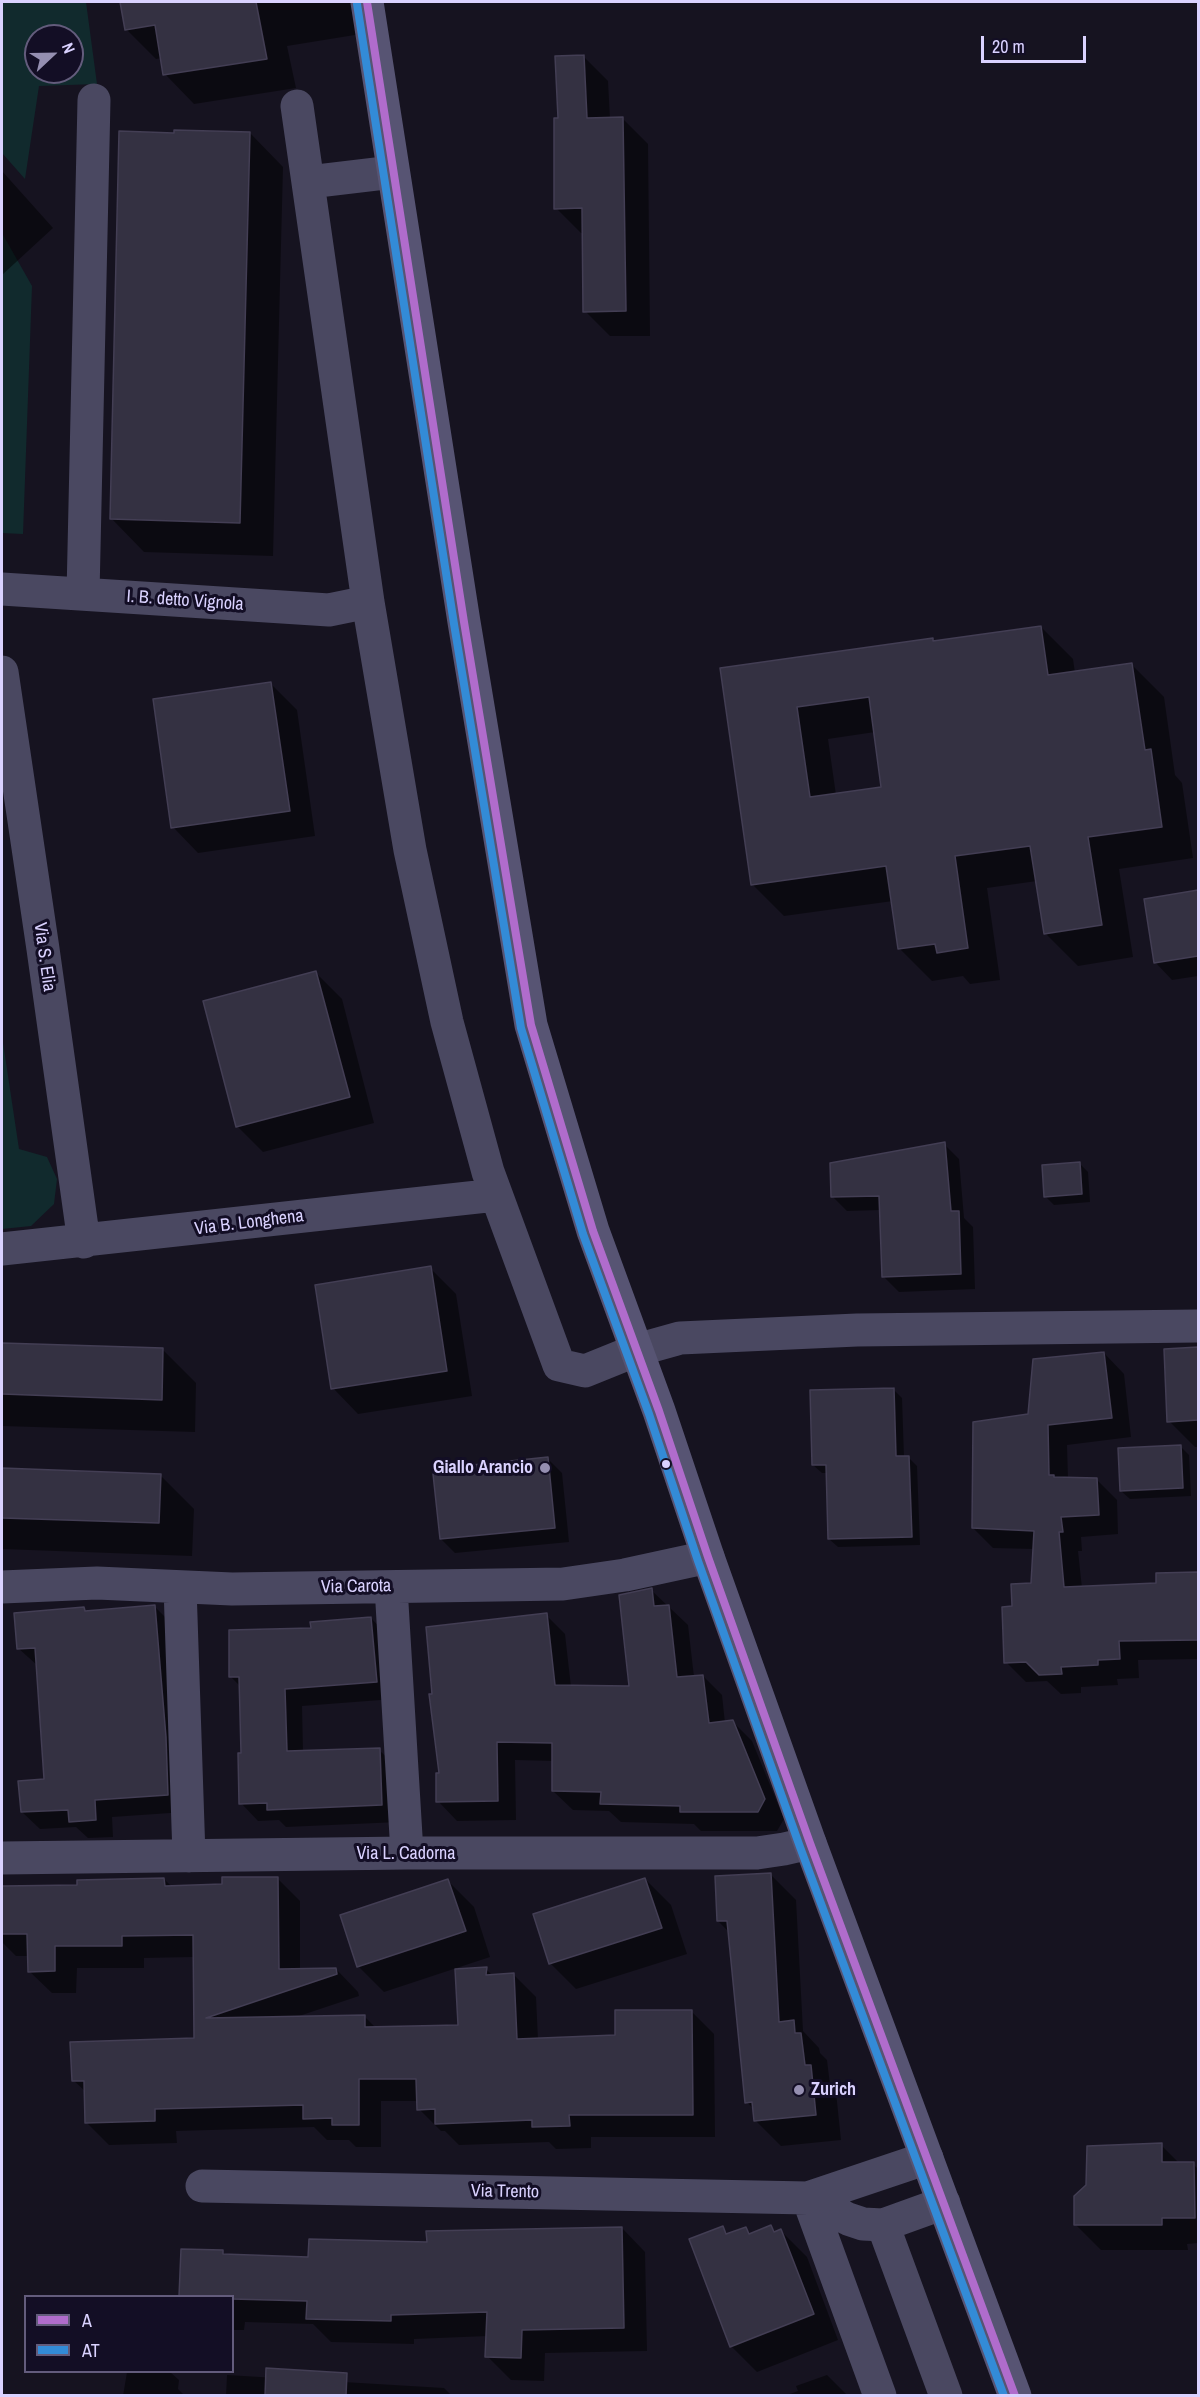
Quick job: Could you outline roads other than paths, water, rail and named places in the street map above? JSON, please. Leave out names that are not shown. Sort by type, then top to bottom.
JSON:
[{"type":"street","points":[[367,2],[531,1025],[593,1231],[659,1411],[708,1557],[810,1843],[1015,2396]]},
{"type":"street","points":[[83,594],[94,100]]},
{"type":"street","points":[[297,106],[368,602],[410,850],[424,918],[447,1022],[496,1195],[559,1365],[585,1371],[637,1350],[680,1338],[857,1330],[1198,1326]]},
{"type":"street","points":[[309,182],[393,172]]},
{"type":"street","name":"I. B. detto Vignola","points":[[2,589],[329,610],[368,602]]},
{"type":"street","name":"Via S. Elia","points":[[2,672],[44,949],[84,1242]]},
{"type":"street","name":"Via B. Longhena","points":[[2,1249],[84,1242],[496,1195]]},
{"type":"street","name":"Via Carota","points":[[2,1587],[97,1583],[232,1589],[563,1584],[625,1575],[708,1557]]},
{"type":"street","points":[[180,1587],[189,1856]]},
{"type":"street","points":[[391,1587],[407,1853]]},
{"type":"street","name":"Via L. Cadorna","points":[[2,1858],[407,1853],[757,1853],[783,1850],[810,1843]]},
{"type":"street","points":[[808,2198],[927,2158]]},
{"type":"street","name":"Via Trento","points":[[202,2186],[808,2198]]},
{"type":"street","points":[[808,2198],[848,2219],[863,2224],[884,2225],[944,2203]]},
{"type":"street","points":[[808,2198],[880,2396]]},
{"type":"street","points":[[884,2225],[946,2396]]},
{"type":"place","name":"Giallo Arancio","points":[[545,1468]]},
{"type":"place","name":"Zurich","points":[[799,2090]]}]
